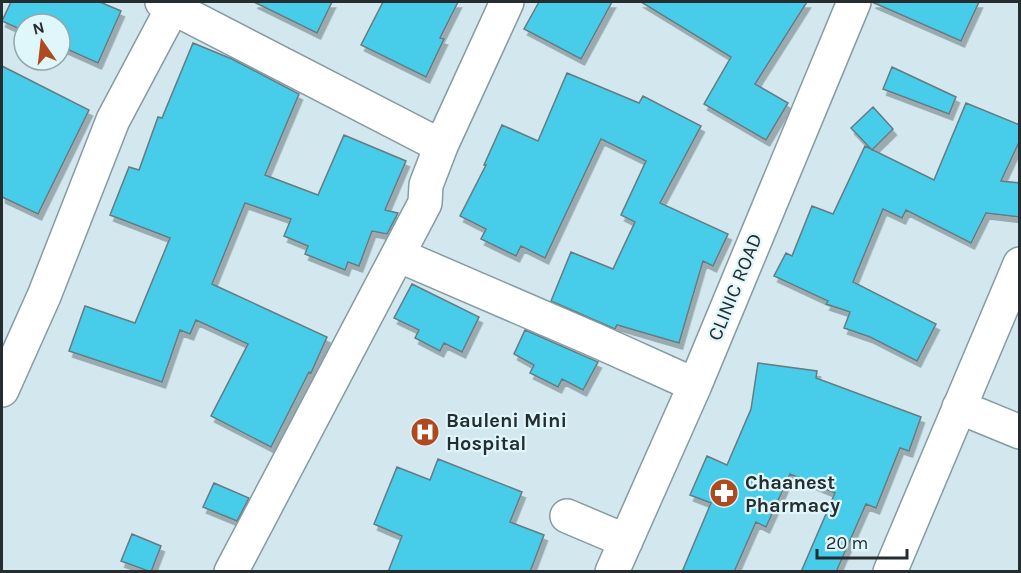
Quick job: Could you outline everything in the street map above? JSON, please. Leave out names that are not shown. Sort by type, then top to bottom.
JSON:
[{"type":"street","points":[[231,572],[425,203],[426,186],[441,146],[507,2]]},
{"type":"street","name":"CLINIC ROAD","points":[[612,572],[695,386],[854,2]]},
{"type":"street","points":[[2,390],[44,296],[113,120],[167,4],[441,146]]},
{"type":"street","points":[[398,255],[695,386]]},
{"type":"street","points":[[890,572],[1020,264]]},
{"type":"street","points":[[959,407],[1020,432]]},
{"type":"street","points":[[567,516],[626,541]]},
{"type":"building","points":[[11,2],[100,2],[121,11],[98,63],[72,51],[72,12],[12,12],[12,26],[2,21]]},
{"type":"building","points":[[254,2],[332,2],[317,33]]},
{"type":"building","points":[[383,2],[458,2],[440,38],[444,39],[426,77],[361,45]]},
{"type":"building","points":[[539,2],[612,2],[581,59],[524,29]]},
{"type":"building","points":[[641,2],[807,2],[755,84],[788,103],[766,140],[704,104],[731,57]]},
{"type":"building","points":[[872,2],[979,2],[961,41]]},
{"type":"building","points":[[193,43],[232,59],[299,94],[265,175],[318,195],[344,135],[406,161],[385,210],[398,213],[387,234],[372,231],[359,266],[348,262],[345,270],[305,254],[308,246],[284,236],[291,219],[245,203],[212,284],[327,337],[311,373],[309,372],[271,447],[211,416],[248,344],[196,320],[190,334],[180,330],[162,382],[69,351],[85,306],[135,323],[170,238],[110,215],[129,167],[139,170],[158,117],[162,118]]},
{"type":"building","points":[[2,66],[89,110],[38,214],[2,197]]},
{"type":"building","points":[[892,67],[956,97],[949,114],[883,89]]},
{"type":"building","points":[[567,73],[639,103],[643,96],[701,126],[660,203],[728,234],[713,266],[703,261],[679,343],[617,325],[615,329],[551,301],[571,252],[613,269],[635,222],[621,215],[646,161],[601,139],[545,258],[521,246],[516,256],[481,239],[486,229],[460,216],[486,165],[484,165],[502,125],[538,141]]},
{"type":"building","points":[[966,103],[1020,125],[1020,140],[1001,181],[1020,183],[1020,217],[986,213],[971,243],[906,210],[902,218],[883,209],[853,282],[936,324],[917,361],[870,337],[844,328],[850,312],[826,304],[828,301],[774,276],[786,253],[792,256],[812,206],[833,214],[865,146],[934,180]]},
{"type":"building","points":[[873,107],[893,129],[872,150],[851,128]]},
{"type":"building","points":[[412,284],[479,317],[462,352],[444,343],[440,351],[415,338],[419,330],[394,318]]},
{"type":"building","points":[[525,330],[598,362],[583,390],[562,379],[558,387],[530,373],[534,365],[514,354]]},
{"type":"building","points":[[758,363],[817,371],[816,378],[921,417],[909,451],[900,448],[876,508],[866,504],[836,572],[801,572],[835,493],[790,474],[766,527],[756,522],[734,572],[682,572],[711,503],[690,495],[707,456],[727,465],[751,409]]},
{"type":"building","points":[[438,459],[522,492],[510,522],[544,535],[530,572],[388,572],[402,536],[374,524],[397,467],[430,480]]},
{"type":"building","points":[[214,483],[249,498],[237,521],[203,507]]},
{"type":"building","points":[[132,534],[161,546],[151,572],[121,561]]},
{"type":"place","name":"Bauleni Mini Hospital","points":[[425,432]]},
{"type":"place","name":"Chaanest Pharmacy","points":[[724,493]]}]
